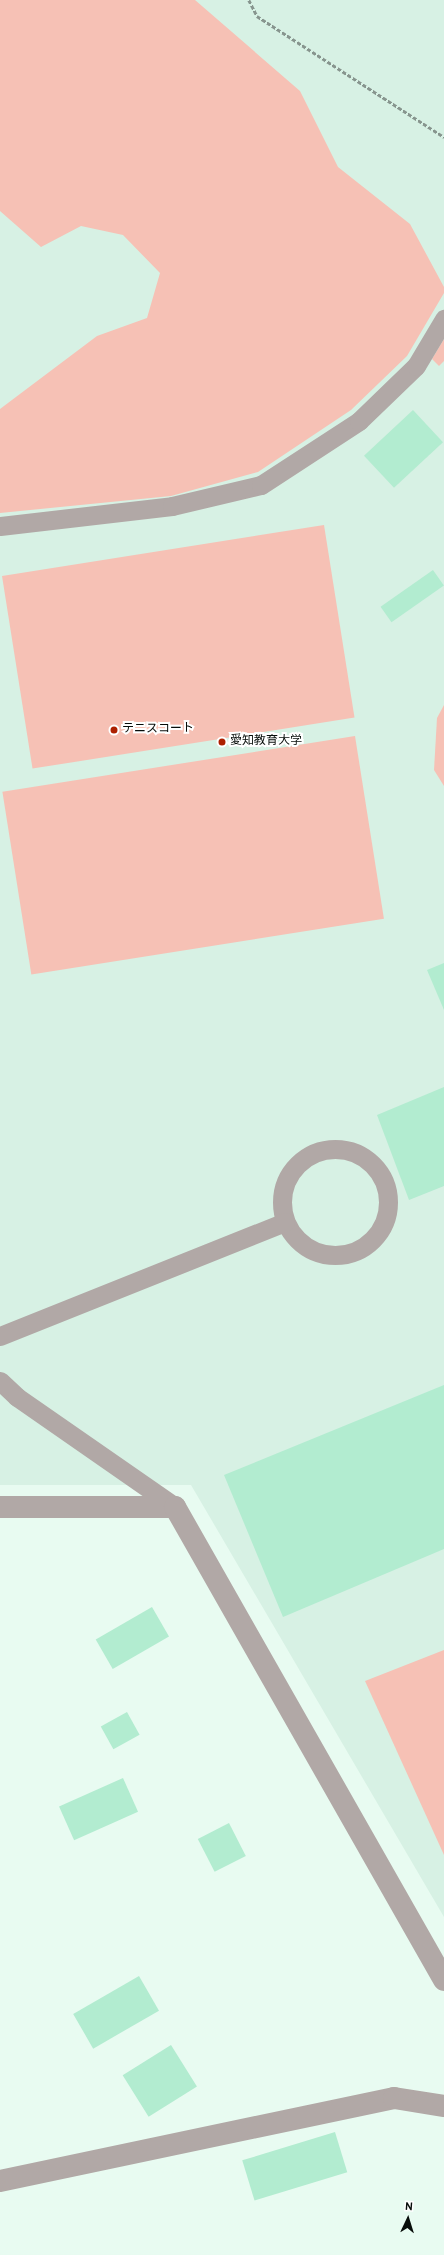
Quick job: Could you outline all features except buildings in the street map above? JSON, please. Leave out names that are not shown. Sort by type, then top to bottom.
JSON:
[{"type":"street","points":[[0,1507],[175,1507],[444,1980]]},
{"type":"street","points":[[0,2181],[46,2169],[394,2098],[444,2106]]},
{"type":"lane","points":[[0,526],[172,506],[261,485],[359,421],[416,366],[444,319]]},
{"type":"lane","points":[[323,1150],[348,1150],[359,1154],[374,1165],[384,1180],[389,1197],[387,1214],[381,1229],[370,1242],[356,1251],[339,1255],[323,1254],[307,1247],[294,1236],[285,1222],[281,1204],[284,1186],[292,1169],[306,1157],[323,1150]]},
{"type":"lane","points":[[0,1336],[285,1222]]},
{"type":"lane","points":[[0,1381],[17,1397],[175,1507]]},
{"type":"path","points":[[249,0],[257,16],[444,137]]},
{"type":"shaded area","name":"愛知教育大学","points":[[0,0],[444,0],[444,1917],[191,1485],[0,1485]]},
{"type":"shaded area","points":[[0,0],[195,0],[300,91],[338,167],[410,224],[444,287],[444,293],[407,356],[351,410],[258,472],[171,496],[0,513],[0,409],[97,336],[147,318],[160,273],[123,235],[81,226],[41,247],[0,211]]},
{"type":"shaded area","points":[[444,339],[444,361],[439,366],[432,359]]},
{"type":"shaded area","points":[[324,525],[355,718],[33,769],[2,576]]},
{"type":"shaded area","points":[[444,705],[444,786],[434,770],[437,718]]},
{"type":"shaded area","points":[[355,736],[384,919],[31,975],[2,792]]},
{"type":"shaded area","points":[[444,1650],[444,1855],[365,1681]]},
{"type":"place","name":"テニスコート","points":[[114,730]]},
{"type":"place","name":"愛知教育大学","points":[[222,742]]}]
